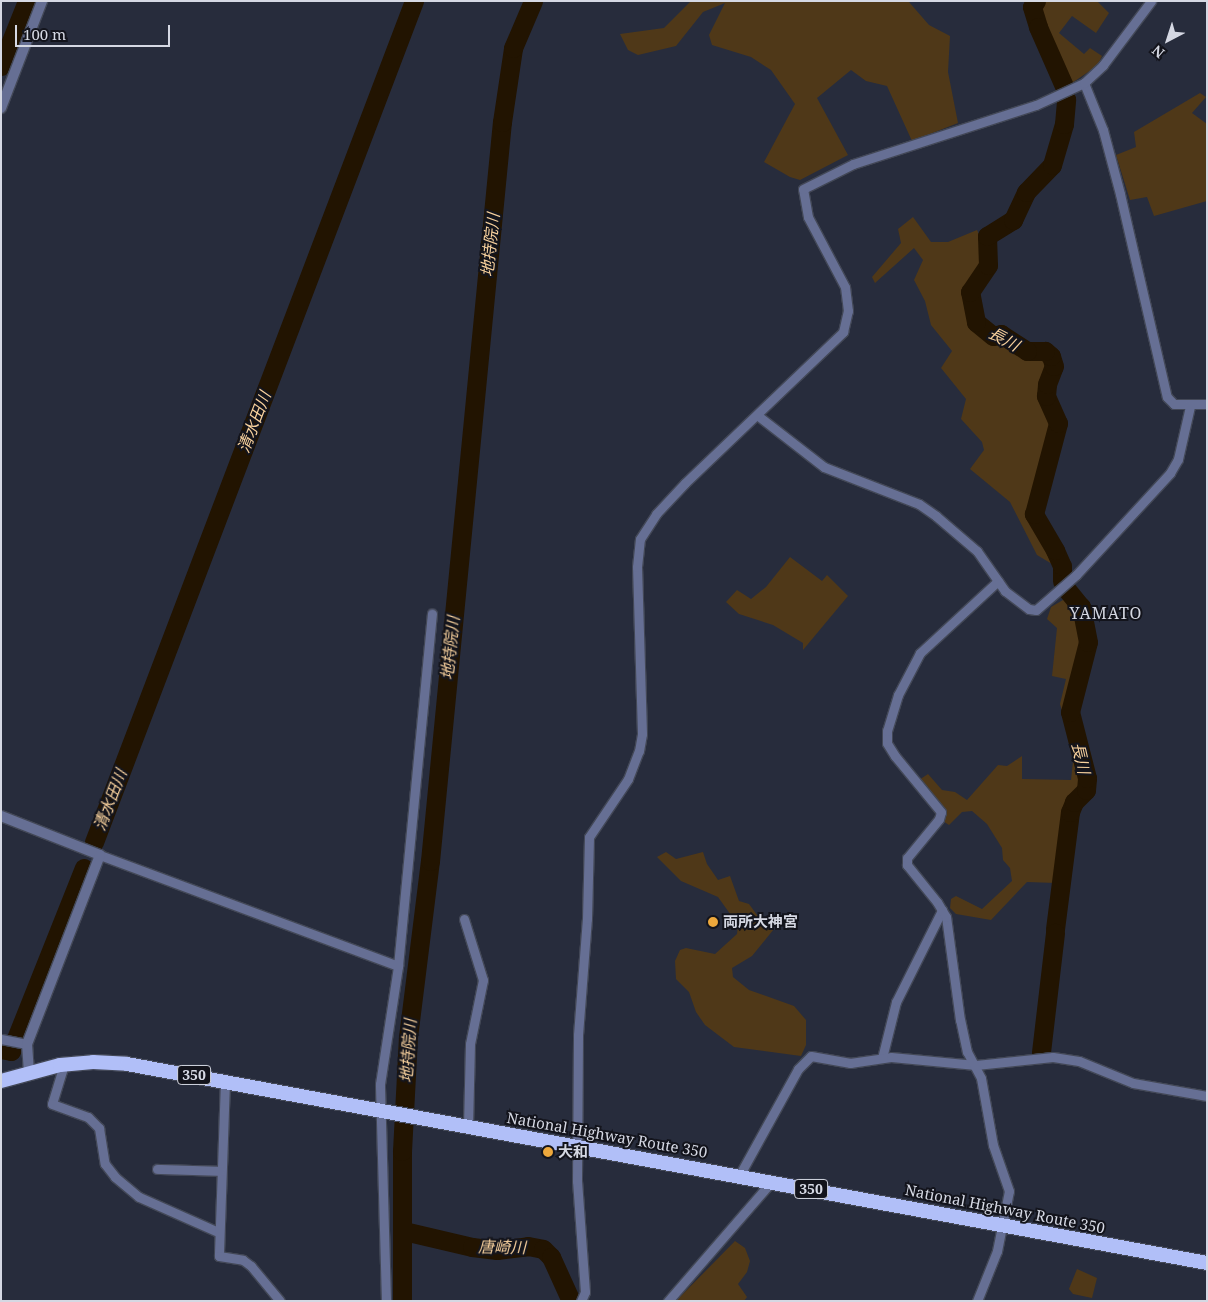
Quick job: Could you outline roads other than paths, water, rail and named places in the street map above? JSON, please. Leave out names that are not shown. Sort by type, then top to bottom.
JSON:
[{"type":"highway","name":"National Highway Route 350","points":[[1,1081],[60,1065],[93,1062],[127,1064],[1207,1263]]},
{"type":"street","points":[[1,108],[42,1]]},
{"type":"street","points":[[581,1301],[585,1292],[578,1215],[578,1035],[587,919],[589,837],[636,765],[642,734],[637,567],[640,539],[668,502],[757,415],[837,341],[846,324],[848,299],[845,287],[808,217],[803,189],[853,164],[1036,105],[1084,83],[1103,65],[1151,1]]},
{"type":"street","points":[[1084,83],[1102,130],[1120,194],[1167,396],[1174,404],[1190,406],[1207,404]]},
{"type":"street","points":[[757,415],[824,467],[919,504],[977,551],[998,581],[1029,609],[1036,610],[1045,605],[1170,473],[1178,458],[1190,406]]},
{"type":"street","points":[[977,1301],[1004,1225],[1009,1191],[993,1145],[983,1084],[976,1065],[967,1052],[942,910],[907,865],[907,858],[940,820],[941,812],[895,756],[887,743],[886,731],[898,695],[920,653],[998,581]]},
{"type":"street","points":[[386,1301],[383,1112],[432,614]]},
{"type":"street","points":[[1,816],[398,966]]},
{"type":"street","points":[[29,1072],[20,1042],[100,855]]},
{"type":"street","points":[[882,1058],[896,1002],[942,910]]},
{"type":"street","points":[[464,919],[482,980],[470,1044],[468,1127]]},
{"type":"street","points":[[1,1039],[20,1042]]},
{"type":"street","points":[[739,1176],[804,1060],[811,1056],[862,1064],[882,1058],[976,1065],[1052,1057],[1070,1059],[1132,1083],[1207,1096]]},
{"type":"street","points":[[60,1065],[62,1071],[52,1104],[88,1117],[99,1128],[105,1164],[114,1177],[139,1197],[218,1232]]},
{"type":"street","points":[[225,1081],[220,1171],[219,1256],[243,1260],[251,1266],[280,1301]]},
{"type":"street","points":[[157,1169],[220,1171]]},
{"type":"street","points":[[668,1301],[771,1182]]},
{"type":"street","points":[[585,1292],[592,1301]]},
{"type":"waterway","points":[[1,66],[27,1]]},
{"type":"waterway","name":"清水田川","points":[[94,842],[414,1]]},
{"type":"waterway","name":"地持院川","points":[[402,1301],[402,1151],[408,1037],[430,861],[502,122],[513,48],[533,1]]},
{"type":"waterway","name":"長川","points":[[1036,1],[1032,7],[1038,27],[1064,86]]},
{"type":"waterway","name":"長川","points":[[1062,581],[1062,566],[1034,514],[1058,423],[1046,396],[1047,384],[1054,366],[1051,356],[1045,351],[1027,351],[1001,334],[993,336],[976,322],[970,292],[988,265],[987,236],[1013,220],[1026,192],[1052,165],[1064,124],[1066,99]]},
{"type":"waterway","name":"長川","points":[[1055,929],[1070,812],[1074,802],[1086,790],[1087,778],[1070,712],[1088,642],[1081,607],[1067,590]]},
{"type":"waterway","name":"清水田川","points":[[1,1049],[11,1051],[84,868]]},
{"type":"waterway","name":"長川","points":[[1041,1052],[1055,933]]},
{"type":"waterway","name":"唐崎川","points":[[404,1231],[472,1247],[497,1250],[528,1246],[543,1249],[551,1257],[571,1301]]},
{"type":"place","name":"両所大神宮","points":[[713,922]]},
{"type":"place","name":"大和","points":[[548,1152]]},
{"type":"district","name":"YAMATO","points":[[1106,613]]}]
